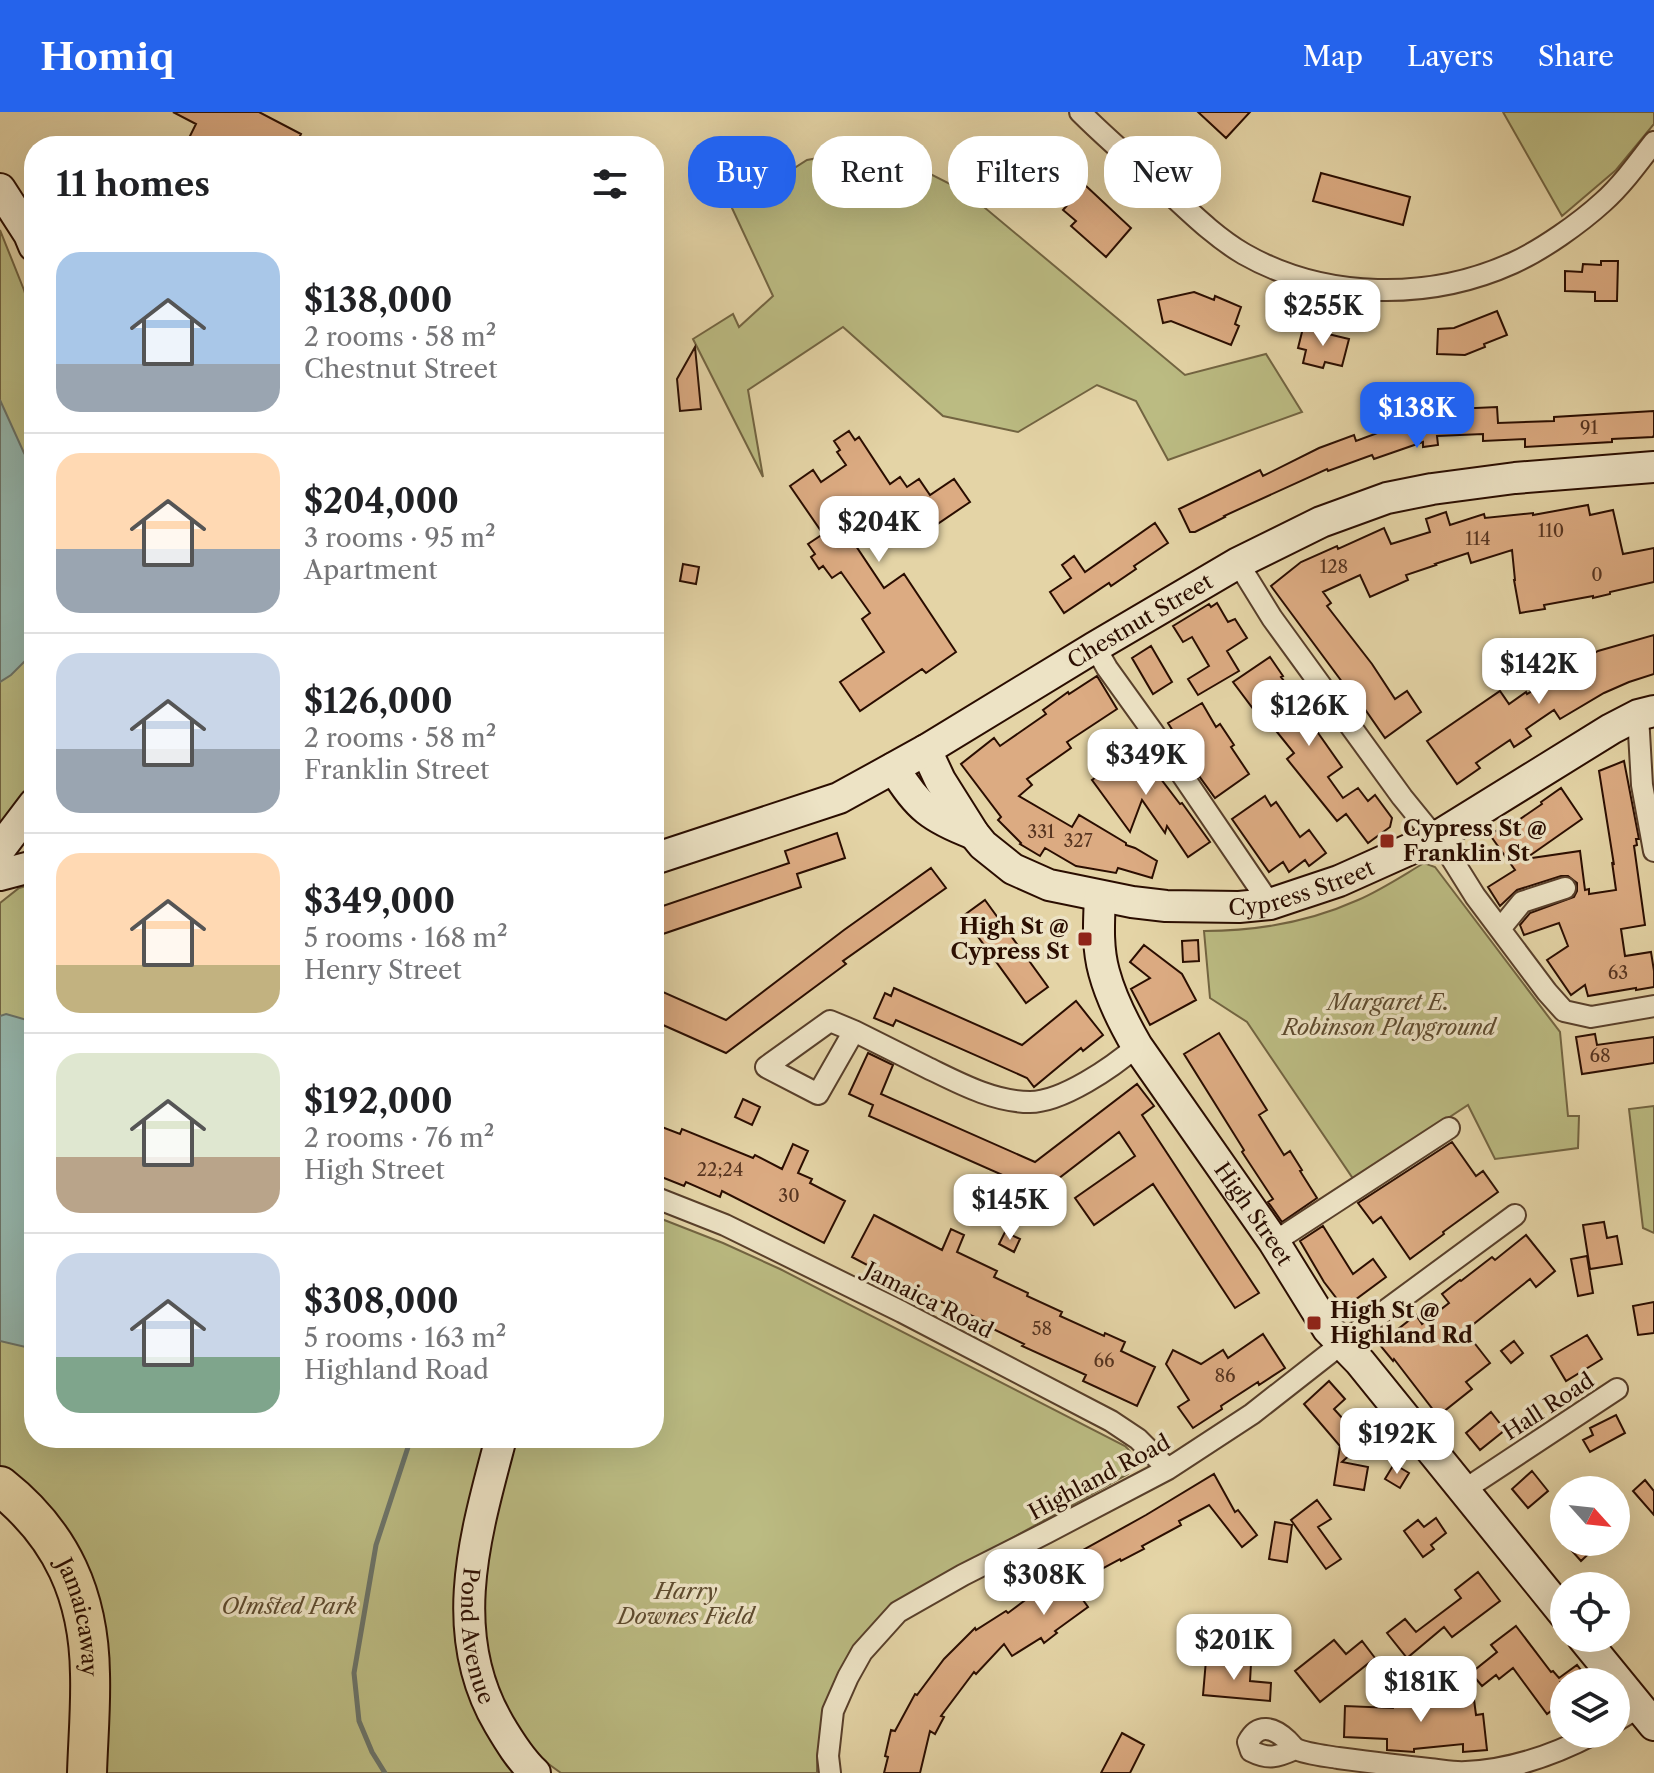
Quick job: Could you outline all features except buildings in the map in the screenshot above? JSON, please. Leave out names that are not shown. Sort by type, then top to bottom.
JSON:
[{"type":"highway","name":"Jamaicaway","points":[[0,1486],[29,1511],[47,1533],[70,1572],[82,1605],[90,1674],[87,1773]]},
{"type":"main road","points":[[0,189],[24,226]]},
{"type":"main road","name":"Chestnut Street","points":[[664,856],[839,798],[926,750],[1238,563],[1321,522],[1387,498],[1432,489],[1654,467]]},
{"type":"main road","name":"Cypress Street","points":[[1100,896],[1179,907],[1239,907],[1270,904],[1339,881],[1435,838],[1597,737],[1646,713]]},
{"type":"main road","points":[[926,750],[940,780],[983,845],[1013,869],[1049,885],[1100,896]]},
{"type":"main road","points":[[894,768],[907,792],[919,805],[949,825],[974,834]]},
{"type":"main road","points":[[839,798],[919,805]]},
{"type":"main road","points":[[0,849],[24,820]]},
{"type":"main road","points":[[0,875],[24,869]]},
{"type":"main road","name":"High Street","points":[[1100,896],[1099,938],[1103,970],[1118,1012],[1137,1046],[1274,1242],[1328,1329],[1360,1362],[1550,1597]]},
{"type":"main road","name":"Pond Avenue","points":[[499,1448],[472,1561],[469,1634],[481,1687],[492,1713],[517,1753],[535,1773]]},
{"type":"main road","points":[[1592,1652],[1636,1718]]},
{"type":"street","points":[[1080,112],[1198,219],[1236,249],[1271,267],[1306,279],[1361,290],[1392,290],[1458,281],[1526,257],[1603,202],[1654,142]]},
{"type":"street","points":[[1238,563],[1272,618],[1402,797],[1450,856],[1475,896],[1564,1011],[1591,1017],[1654,1006]]},
{"type":"street","points":[[1095,647],[1270,904]]},
{"type":"street","points":[[1646,713],[1642,785],[1654,851]]},
{"type":"street","points":[[1500,929],[1522,902],[1565,888]]},
{"type":"street","points":[[854,1031],[959,1084],[1013,1101],[1032,1102],[1072,1090],[1137,1046]]},
{"type":"street","points":[[1274,1242],[1449,1128]]},
{"type":"street","name":"Jamaica Road","points":[[664,1201],[725,1225],[902,1312],[1097,1414],[1138,1439],[1168,1469]]},
{"type":"street","name":"Highland Road","points":[[830,1773],[828,1756],[833,1711],[862,1652],[898,1612],[1168,1469],[1252,1414],[1341,1343],[1515,1215]]},
{"type":"street","name":"Hall Road","points":[[1464,1490],[1617,1389]]},
{"type":"street","points":[[1295,1749],[1350,1760],[1464,1773],[1518,1765],[1566,1748]]},
{"type":"green space","points":[[1503,112],[1654,112],[1654,124],[1616,170],[1562,216]]},
{"type":"green space","points":[[812,159],[812,208],[932,208],[932,175],[948,183],[948,208],[985,208],[1185,375],[1266,354],[1302,412],[1168,460],[1136,401],[1097,385],[1018,432],[943,416],[843,327],[748,390],[763,477],[693,339],[733,314],[739,327],[773,296],[732,208],[796,208],[796,167]]},
{"type":"green space","points":[[0,230],[24,290],[24,792],[0,827]]},
{"type":"green space","name":"Margaret E. Robinson Playground","points":[[1424,863],[1435,867],[1560,1032],[1568,1116],[1579,1116],[1578,1148],[1495,1159],[1468,1105],[1354,1180],[1247,1022],[1210,998],[1204,931],[1264,927],[1321,914],[1367,896]]},
{"type":"green space","name":"Olmsted Park","points":[[24,887],[24,1448],[488,1448],[461,1565],[520,1773],[105,1773],[106,1656],[0,1469],[0,903]]},
{"type":"green space","points":[[1654,1106],[1654,1233],[1643,1228],[1629,1109]]},
{"type":"green space","name":"Harry Downes Field","points":[[664,1220],[780,1269],[1125,1446],[1132,1456],[1133,1463],[1128,1474],[920,1589],[823,1719],[817,1773],[561,1773],[527,1743],[482,1669],[479,1578],[512,1448],[664,1448]]},
{"type":"water","points":[[0,400],[24,453],[24,662],[0,682]]},
{"type":"water","points":[[6,1014],[24,1019],[24,1347],[0,1341],[0,1016]]},
{"type":"waterway","points":[[385,1773],[359,1721],[354,1673],[376,1545],[408,1448]]},
{"type":"place","name":"Cypress St @ Franklin St","points":[[1387,841]]},
{"type":"place","name":"High St @ Cypress St","points":[[1085,939]]},
{"type":"place","name":"High St @ Highland Rd","points":[[1314,1323]]}]
